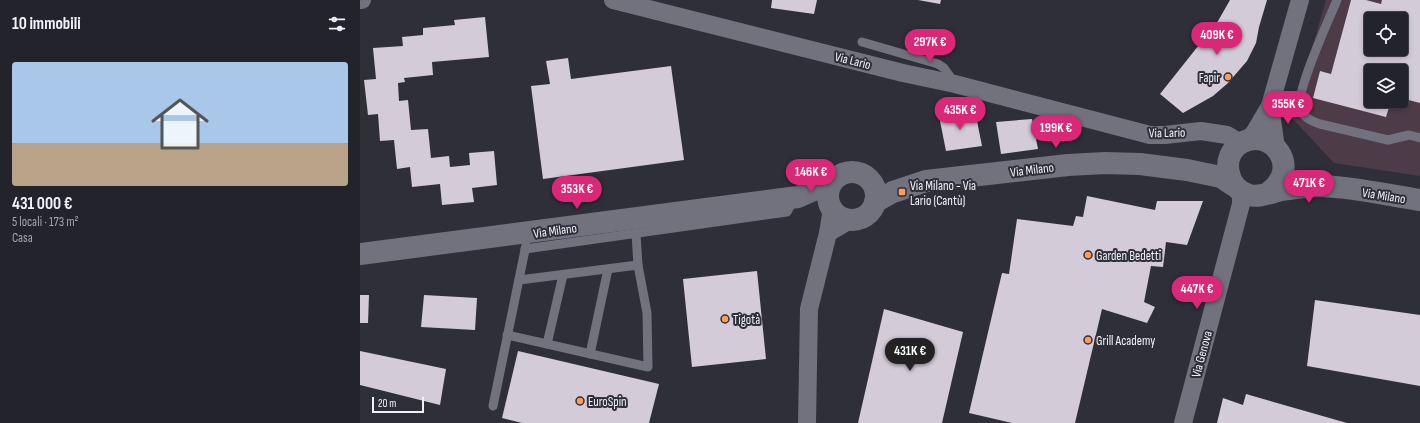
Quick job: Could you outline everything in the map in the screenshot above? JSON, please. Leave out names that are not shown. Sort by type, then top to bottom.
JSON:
[{"type":"main road","points":[[1252,139],[1265,141],[1280,158],[1280,181],[1275,188],[1246,194],[1228,174],[1228,164],[1237,145],[1252,139]]},
{"type":"main road","name":"Via Milano","points":[[1187,170],[1215,162],[1237,145]]},
{"type":"main road","name":"Via Milano","points":[[1280,158],[1311,178],[1348,189]]},
{"type":"main road","name":"Via Milano","points":[[875,202],[893,192],[926,182],[1068,165],[1106,163],[1140,164],[1187,170],[1221,177],[1246,194],[1316,186],[1348,189],[1420,200]]},
{"type":"main road","points":[[858,172],[865,175],[874,186],[876,194],[872,209],[866,215],[858,219],[838,212],[828,194],[832,182],[844,173],[858,172]]},
{"type":"main road","name":"Via Milano","points":[[865,175],[926,182]]},
{"type":"main road","name":"Via Milano","points":[[360,254],[527,241],[796,198],[832,182]]},
{"type":"main road","name":"Via Milano","points":[[796,198],[838,212]]},
{"type":"street","name":"Via Lario","points":[[613,0],[903,73],[955,84],[1150,134],[1165,135],[1201,131],[1227,135],[1237,145]]},
{"type":"street","points":[[1237,145],[1254,133],[1270,106],[1300,0]]},
{"type":"street","points":[[1270,106],[1280,158]]},
{"type":"street","name":"Via Genova","points":[[1183,423],[1246,194]]},
{"type":"street","points":[[807,423],[808,309],[828,233],[838,212]]},
{"type":"lane","points":[[1337,0],[1302,90],[1299,106],[1303,114],[1311,121],[1320,124],[1388,140],[1409,135],[1420,138]]},
{"type":"lane","points":[[862,42],[938,64],[944,68],[955,84]]},
{"type":"lane","points":[[493,406],[527,241],[636,234],[787,212],[796,198]]},
{"type":"lane","points":[[507,335],[648,367],[647,313],[638,265],[636,234]]},
{"type":"lane","points":[[519,279],[638,265]]},
{"type":"lane","points":[[590,354],[608,269]]},
{"type":"lane","points":[[547,344],[563,275]]},
{"type":"shaded area","points":[[1326,0],[1420,0],[1420,176],[1334,163],[1292,118]]},
{"type":"building","points":[[772,0],[817,0],[814,14],[771,8]]},
{"type":"building","points":[[918,0],[941,0],[940,4]]},
{"type":"building","points":[[1230,0],[1267,0],[1256,43],[1247,61],[1228,83],[1213,96],[1183,113],[1160,94],[1218,21]]},
{"type":"building","points":[[1351,0],[1366,0],[1381,4],[1382,0],[1420,0],[1420,103],[1408,100],[1408,64],[1364,64],[1364,108],[1389,108],[1386,117],[1313,98],[1320,71],[1331,74]]},
{"type":"building","points":[[485,17],[489,57],[432,62],[433,75],[404,78],[405,82],[398,83],[399,101],[408,100],[411,130],[428,129],[431,158],[449,156],[450,167],[470,165],[469,153],[494,151],[497,185],[472,188],[474,202],[442,205],[440,184],[412,187],[410,167],[397,169],[394,140],[380,141],[378,114],[368,115],[364,80],[376,79],[373,48],[403,46],[402,37],[423,35],[423,28],[455,25],[454,20]]},
{"type":"building","points":[[568,58],[571,79],[671,66],[684,160],[543,179],[531,86],[550,84],[546,61]]},
{"type":"building","points":[[975,111],[982,146],[946,151],[939,116]]},
{"type":"building","points":[[1032,119],[1038,149],[1001,154],[996,122]]},
{"type":"building","points":[[1087,196],[1155,210],[1157,201],[1203,201],[1187,245],[1166,242],[1163,267],[1151,266],[1144,302],[1155,307],[1147,323],[1102,309],[1075,423],[1012,423],[969,413],[1002,273],[1009,274],[1017,219],[1073,226],[1076,216],[1083,217]]},
{"type":"building","name":"Tigotà","points":[[757,271],[766,359],[692,367],[683,279]]},
{"type":"building","points":[[360,295],[369,295],[368,323],[360,323]]},
{"type":"building","points":[[424,295],[477,298],[475,330],[421,327]]},
{"type":"building","points":[[1315,300],[1420,315],[1420,386],[1307,366]]},
{"type":"building","points":[[884,309],[963,332],[942,423],[858,423]]},
{"type":"building","points":[[360,351],[446,369],[440,405],[360,385]]},
{"type":"building","name":"EuroSpin","points":[[518,351],[659,384],[649,423],[522,423],[502,418]]},
{"type":"building","points":[[1246,394],[1347,423],[1217,423],[1223,398],[1243,405]]},
{"type":"place","name":"Fapir","points":[[1228,77]]},
{"type":"place","name":"Via Milano - Via Lario (Cantù)","points":[[902,192]]},
{"type":"place","name":"Garden Bedetti","points":[[1088,255]]},
{"type":"place","name":"Tigotà","points":[[725,319]]},
{"type":"place","name":"Grill Academy","points":[[1088,340]]},
{"type":"place","name":"EuroSpin","points":[[580,401]]}]
